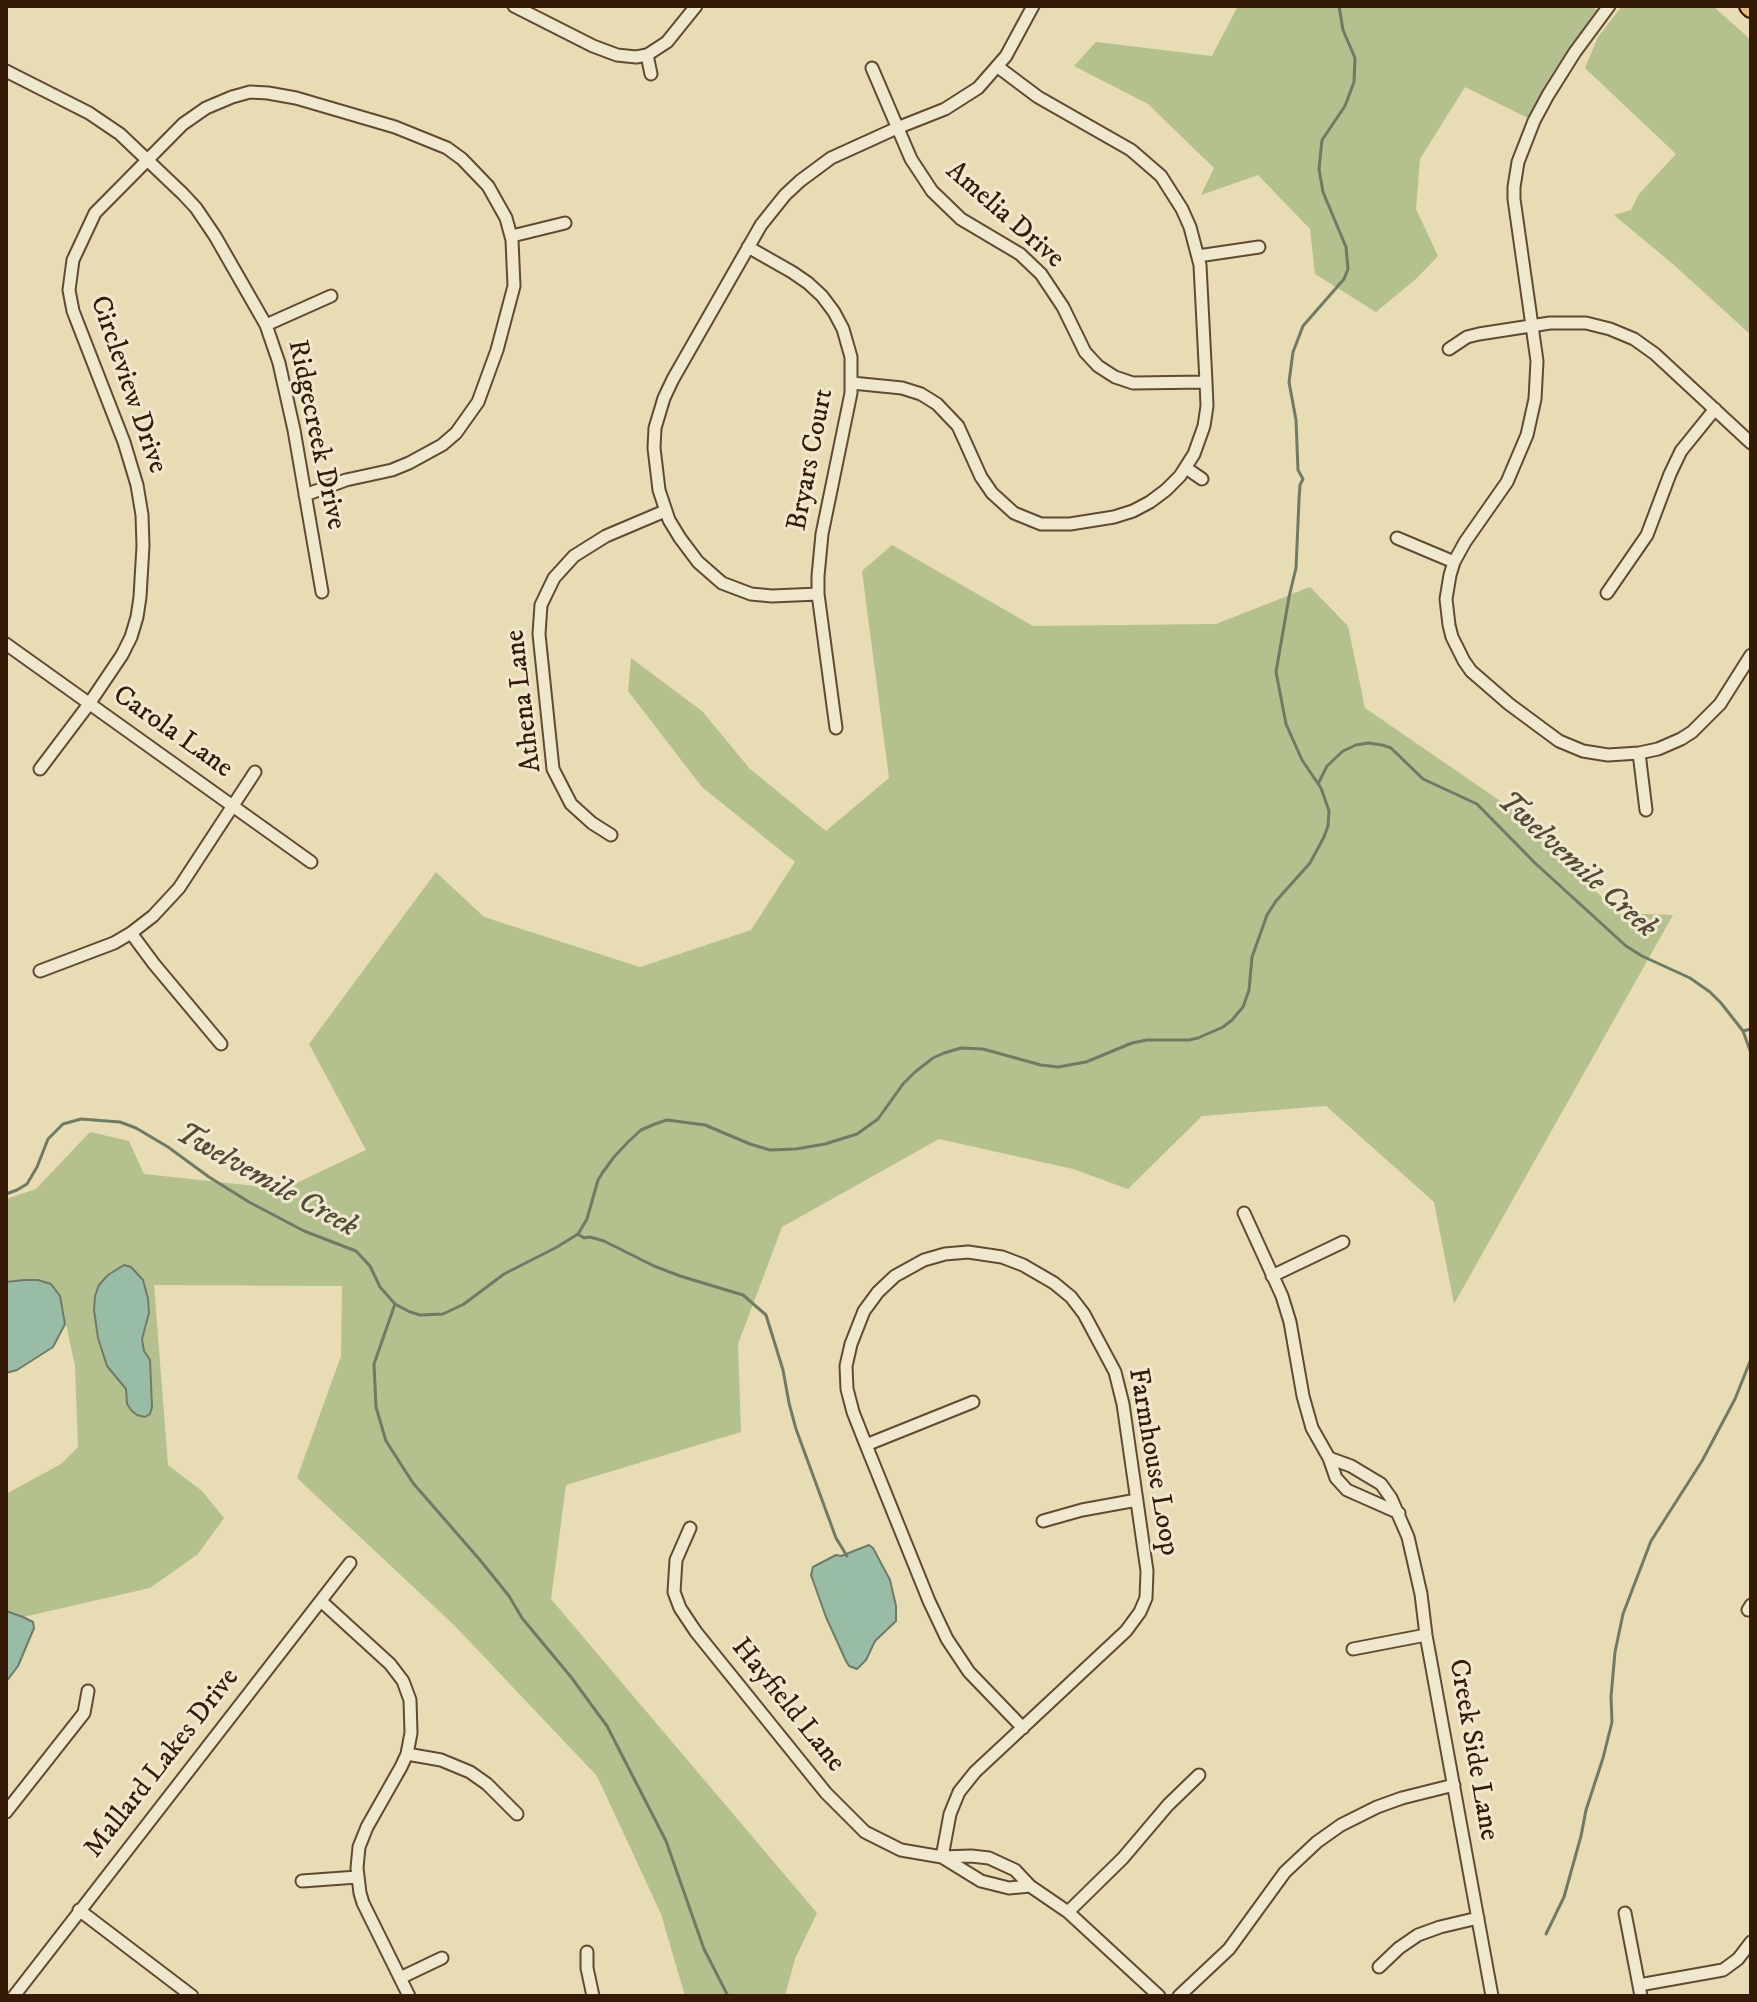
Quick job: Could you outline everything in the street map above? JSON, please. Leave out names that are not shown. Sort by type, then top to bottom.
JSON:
[{"type":"street","points":[[514,6],[593,46],[625,57],[647,55],[667,42],[696,6]]},
{"type":"street","points":[[818,594],[762,596],[741,591],[722,583],[698,562],[665,511],[659,490],[655,428],[664,398],[748,247],[785,195],[831,158],[945,109],[978,88],[998,67],[1033,6]]},
{"type":"street","points":[[1609,6],[1548,95],[1518,162],[1514,199],[1533,327],[1535,399],[1527,435],[1507,482],[1454,562],[1446,599],[1449,625],[1457,649],[1471,671],[1559,741],[1595,754],[1639,753],[1681,739],[1702,724],[1720,704],[1751,655]]},
{"type":"street","points":[[647,55],[651,74]]},
{"type":"street","points":[[852,383],[902,388],[921,394],[937,404],[958,426],[981,477],[992,493],[1014,513],[1041,524],[1070,524],[1133,511],[1166,490],[1194,454],[1204,426],[1206,382],[1198,256],[1182,209],[1161,176],[1147,162],[1115,139],[1038,97],[998,67]]},
{"type":"street","name":"Amelia Drive","points":[[872,68],[911,159],[921,175],[946,206],[977,230],[1020,254],[1041,274],[1063,307],[1085,352],[1098,366],[1115,377],[1133,383],[1206,382]]},
{"type":"street","name":"Ridgecreek Drive","points":[[6,71],[89,113],[120,134],[196,208],[215,236],[266,325],[279,363],[322,592]]},
{"type":"street","name":"Circleview Drive","points":[[40,769],[122,655],[137,617],[141,572],[142,515],[131,463],[73,311],[69,280],[76,251],[102,206],[183,124],[206,108],[250,92],[296,98],[395,127],[447,148],[488,186],[512,236],[512,296],[482,394],[464,422],[442,445],[409,463],[305,495]]},
{"type":"street","points":[[512,236],[565,223]]},
{"type":"street","name":"Bryars Court","points":[[748,247],[808,283],[828,304],[847,338],[851,357],[852,383],[842,446],[819,555],[818,594],[836,728]]},
{"type":"street","points":[[1198,256],[1259,247]]},
{"type":"street","points":[[266,325],[331,296]]},
{"type":"street","points":[[1449,349],[1467,337],[1479,334],[1561,322],[1586,323],[1622,334],[1655,354],[1751,443]]},
{"type":"street","points":[[1607,593],[1647,535],[1681,451],[1715,409]]},
{"type":"street","points":[[1186,468],[1202,479]]},
{"type":"street","name":"Athena Lane","points":[[611,835],[577,811],[565,796],[553,769],[539,634],[541,605],[554,578],[574,556],[606,536],[665,511]]},
{"type":"street","points":[[1397,538],[1454,562]]},
{"type":"street","name":"Carola Lane","points":[[6,644],[311,862]]},
{"type":"street","points":[[1639,753],[1646,810]]},
{"type":"street","points":[[40,971],[93,952],[131,933],[153,916],[179,888],[255,772]]},
{"type":"street","points":[[131,933],[221,1044]]},
{"type":"street","points":[[1244,1213],[1282,1296],[1312,1428],[1336,1478],[1347,1490],[1399,1513]]},
{"type":"street","points":[[1272,1276],[1343,1242]]},
{"type":"street","name":"Farmhouse Loop","points":[[942,1857],[950,1814],[959,1792],[975,1772],[1023,1728],[1126,1631],[1146,1598],[1147,1571],[1123,1404],[1115,1372],[1084,1314],[1071,1297],[1054,1283],[1023,1265],[1002,1257],[968,1252],[945,1254],[924,1260],[895,1276],[864,1311],[846,1366],[847,1389],[866,1445],[947,1639],[969,1672],[1023,1728]]},
{"type":"street","points":[[866,1445],[973,1402]]},
{"type":"street","name":"Creek Side Lane","points":[[1329,1458],[1351,1466],[1381,1484],[1399,1513],[1408,1537],[1421,1594],[1492,1996]]},
{"type":"street","points":[[1043,1521],[1137,1500]]},
{"type":"street","name":"Hayfield Lane","points":[[690,1528],[676,1560],[674,1592],[680,1608],[826,1793],[865,1832],[901,1850],[942,1857],[989,1858],[1015,1870],[1030,1886],[1068,1912],[1159,1996]]},
{"type":"street","name":"Mallard Lakes Drive","points":[[14,1996],[350,1563]]},
{"type":"street","points":[[321,1601],[390,1664],[407,1690],[411,1710],[407,1754],[362,1837],[357,1877],[363,1903],[409,1996]]},
{"type":"street","points":[[1353,1649],[1426,1635]]},
{"type":"street","points":[[6,1812],[84,1713],[88,1691]]},
{"type":"street","points":[[407,1754],[441,1760],[470,1772],[517,1814]]},
{"type":"street","points":[[1068,1912],[1123,1858],[1168,1805],[1199,1775]]},
{"type":"street","points":[[1179,1996],[1229,1949],[1285,1872],[1317,1842],[1341,1825],[1377,1807],[1454,1785]]},
{"type":"street","name":"Hayfield Lane","points":[[942,1857],[981,1881],[1009,1888],[1030,1886]]},
{"type":"street","points":[[302,1881],[357,1877]]},
{"type":"street","points":[[79,1910],[192,1996]]},
{"type":"street","points":[[1625,1913],[1640,1991],[1723,1970],[1738,1959],[1751,1942]]},
{"type":"street","points":[[1379,1967],[1418,1935],[1478,1918]]},
{"type":"street","points":[[587,1952],[593,1996]]},
{"type":"street","points":[[400,1978],[442,1958]]},
{"type":"shaded area","points":[[1238,6],[1590,6],[1603,13],[1534,121],[1465,87],[1420,159],[1416,209],[1438,256],[1376,312],[1315,274],[1310,229],[1258,175],[1201,195],[1214,168],[1148,104],[1074,66],[1096,42],[1212,56]]},
{"type":"shaded area","points":[[1622,6],[1713,6],[1751,40],[1751,335],[1614,215],[1631,210],[1639,194],[1676,154],[1585,68],[1598,37]]},
{"type":"shaded area","points":[[892,545],[1033,626],[1216,624],[1310,587],[1348,626],[1365,708],[1525,818],[1617,913],[1673,915],[1454,1304],[1434,1202],[1326,1106],[1202,1116],[1128,1189],[1073,1169],[939,1139],[782,1227],[738,1344],[741,1432],[566,1485],[551,1599],[817,1913],[795,1959],[785,1996],[685,1996],[661,1914],[597,1776],[454,1625],[297,1478],[341,1356],[342,1286],[154,1285],[168,1465],[202,1491],[224,1518],[198,1554],[150,1588],[23,1617],[6,1611],[6,1494],[61,1464],[78,1447],[75,1366],[60,1296],[24,1280],[6,1282],[6,1199],[36,1189],[90,1132],[129,1141],[144,1174],[284,1189],[366,1150],[309,1044],[436,872],[484,917],[640,967],[751,930],[795,862],[702,787],[628,691],[631,658],[702,711],[750,769],[826,831],[889,778],[862,571]],"holes":[[[143,1280],[148,1299],[147,1326],[142,1339],[144,1351],[150,1360],[152,1407],[127,1403],[126,1389],[107,1366],[98,1338],[94,1310]]]},
{"type":"shaded area","points":[[124,1265],[131,1267],[143,1280],[148,1299],[149,1313],[142,1339],[144,1351],[150,1360],[152,1407],[145,1417],[132,1411],[127,1404],[126,1389],[107,1366],[98,1338],[94,1310],[99,1285]]},
{"type":"shaded area","points":[[24,1280],[51,1284],[60,1296],[65,1324],[53,1347],[17,1370],[6,1373],[6,1282]]},
{"type":"shaded area","points":[[869,1545],[890,1580],[896,1621],[875,1641],[866,1660],[857,1669],[846,1661],[811,1575],[813,1567],[836,1555],[841,1556]]},
{"type":"shaded area","points":[[6,1611],[33,1622],[34,1628],[18,1666],[6,1682]]},
{"type":"waterway","name":"Twelvemile Creek","points":[[6,1194],[27,1184],[48,1139],[63,1124],[81,1119],[120,1122],[168,1147],[249,1202],[304,1231],[356,1251],[395,1304],[420,1315],[443,1314],[464,1304],[504,1274],[578,1234],[587,1219],[603,1172],[628,1142],[641,1130],[655,1124],[667,1120],[705,1125],[770,1150],[825,1144],[857,1134],[878,1119],[903,1084],[933,1058],[944,1053],[961,1048],[983,1049],[1058,1067],[1086,1062],[1132,1043],[1198,1038],[1232,1020],[1243,1007],[1249,990],[1252,957],[1267,915],[1310,863],[1328,826],[1329,811],[1321,788],[1302,760],[1286,724],[1276,672],[1296,568],[1300,485],[1303,479],[1298,470],[1296,420],[1289,382],[1293,352],[1303,326],[1344,279],[1348,269],[1346,247],[1323,192],[1319,169],[1322,140],[1345,106],[1354,82],[1355,58],[1343,30],[1339,6]]},
{"type":"waterway","name":"Twelvemile Creek","points":[[1318,784],[1327,766],[1343,751],[1368,743],[1391,748],[1423,779],[1477,804],[1535,863],[1626,946],[1690,978],[1710,992],[1743,1031],[1751,1053]]},
{"type":"waterway","points":[[1743,1031],[1751,1029]]},
{"type":"waterway","points":[[578,1234],[604,1241],[680,1276],[743,1295],[766,1315],[783,1370],[796,1429],[836,1538],[847,1556]]},
{"type":"waterway","points":[[395,1304],[374,1364],[376,1407],[386,1441],[413,1483],[509,1596],[522,1618],[607,1726],[666,1841],[704,1949],[728,1996]]},
{"type":"waterway","points":[[1546,1934],[1564,1897],[1612,1722],[1615,1652],[1623,1614],[1651,1541],[1702,1461],[1735,1399],[1751,1359]]}]
